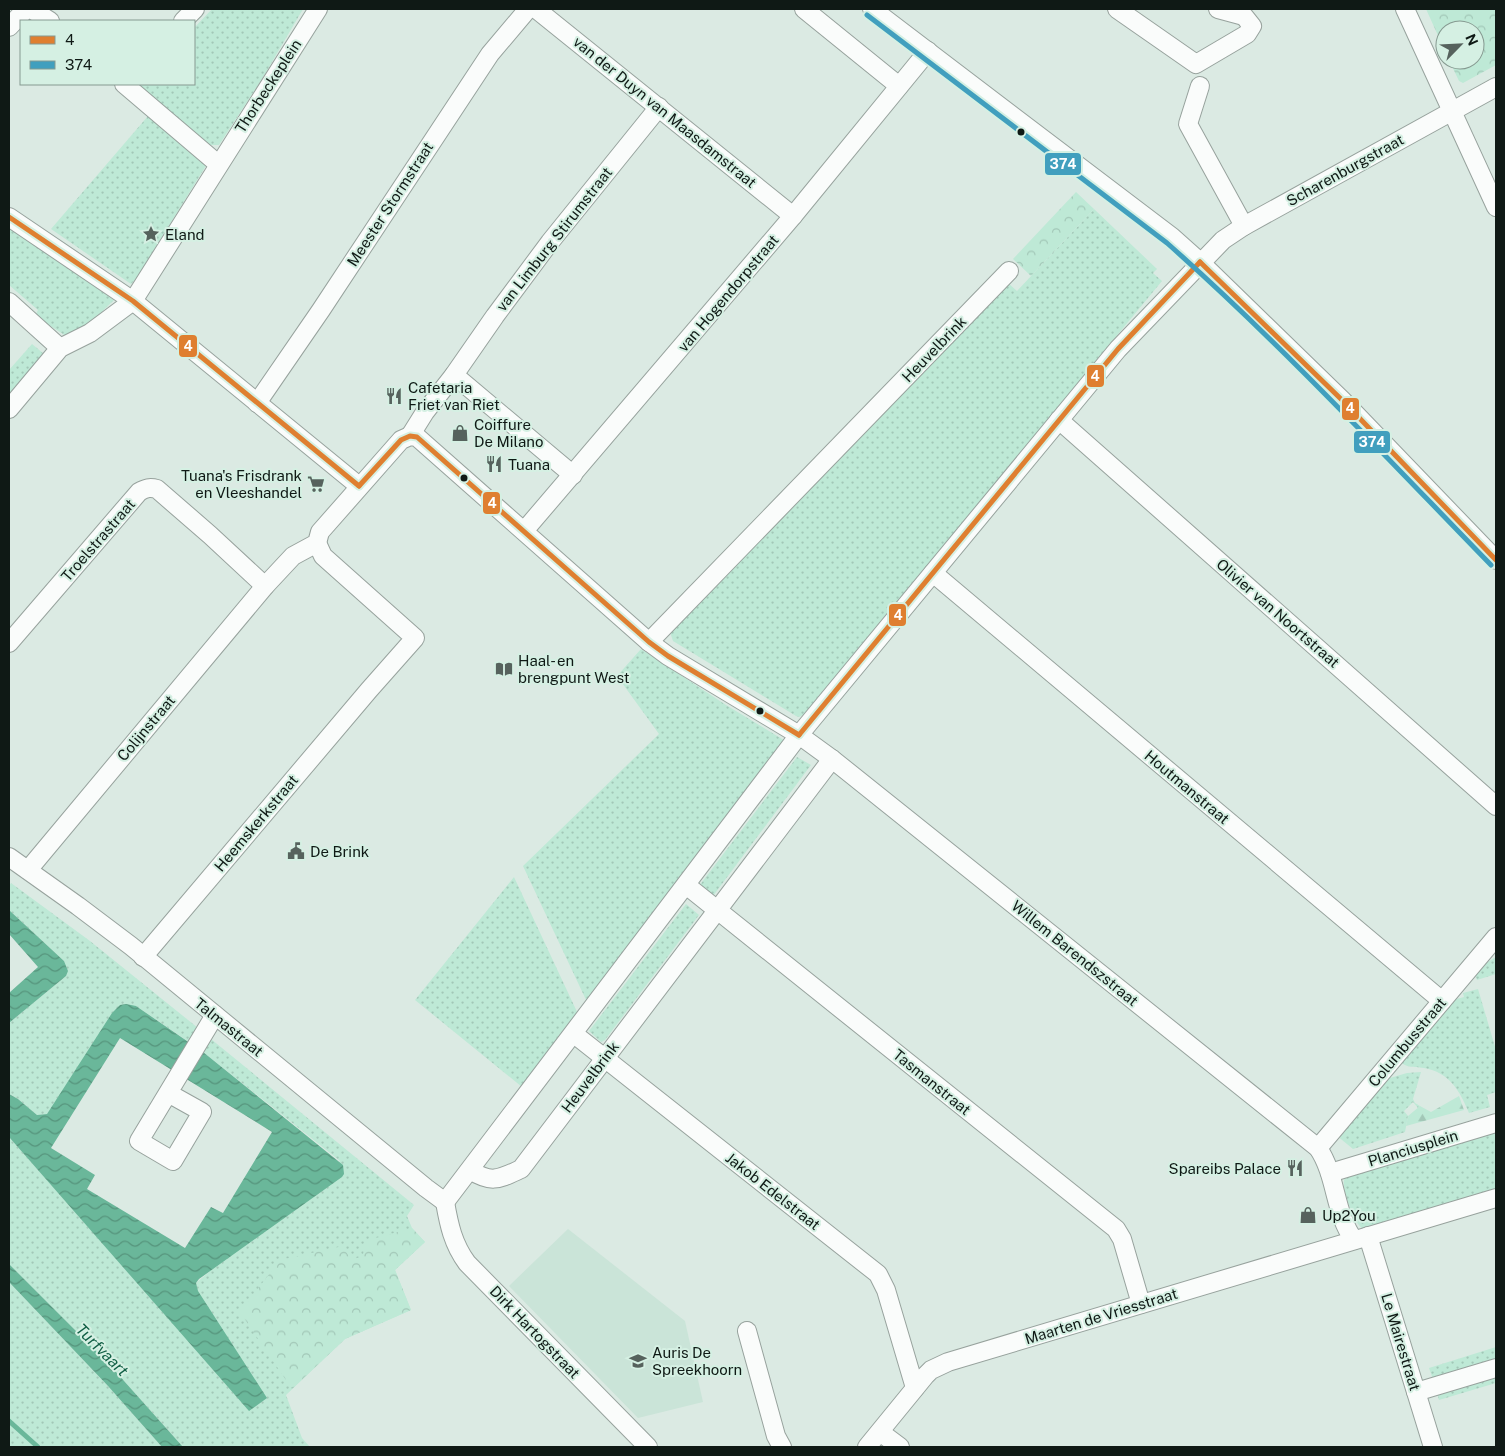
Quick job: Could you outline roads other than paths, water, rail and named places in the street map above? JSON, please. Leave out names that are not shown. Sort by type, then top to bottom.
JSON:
[{"type":"street","points":[[9,27],[26,9]]},
{"type":"street","points":[[31,9],[48,20]]},
{"type":"street","points":[[184,20],[195,9]]},
{"type":"street","name":"Thorbeckeplein","points":[[133,301],[218,164],[318,9]]},
{"type":"street","name":"Meester Stormstraat","points":[[258,403],[490,54],[528,9]]},
{"type":"street","name":"van der Duyn van Maasdamstraat","points":[[536,9],[793,216]]},
{"type":"street","points":[[804,9],[899,86]]},
{"type":"street","points":[[872,9],[1172,237],[1343,401],[1496,560]]},
{"type":"street","points":[[1117,9],[1196,64],[1247,34],[1252,26],[1244,16],[1218,9]]},
{"type":"street","points":[[1405,9],[1496,207]]},
{"type":"street","name":"van Hogendorpstraat","points":[[524,530],[793,216],[928,51]]},
{"type":"street","points":[[125,85],[218,164]]},
{"type":"street","points":[[1200,86],[1188,124],[1244,226]]},
{"type":"street","name":"Scharenburgstraat","points":[[1200,262],[1222,240],[1244,226],[1496,87]]},
{"type":"street","name":"van Limburg Stirumstraat","points":[[317,543],[320,532],[359,486],[401,440],[410,436],[425,412],[550,242],[659,107]]},
{"type":"street","points":[[9,217],[133,301],[359,486]]},
{"type":"street","points":[[445,1202],[799,735],[1118,349],[1200,262]]},
{"type":"street","name":"Heuvelbrink","points":[[649,642],[1009,271]]},
{"type":"street","points":[[9,409],[60,348],[90,333],[133,301]]},
{"type":"street","points":[[9,302],[60,348]]},
{"type":"street","points":[[454,375],[573,475]]},
{"type":"street","name":"Olivier van Noortstraat","points":[[1059,420],[1496,806]]},
{"type":"street","points":[[410,436],[422,440],[649,642],[668,656],[799,735],[832,759]]},
{"type":"street","name":"Troelstrastraat","points":[[9,644],[139,492],[151,487],[157,489],[210,535],[264,586]]},
{"type":"street","name":"Colijnstraat","points":[[28,870],[264,586],[293,556],[317,543]]},
{"type":"street","name":"Heemskerkstraat","points":[[143,957],[415,638],[323,556],[317,543]]},
{"type":"street","name":"Houtmanstraat","points":[[933,573],[1442,1001]]},
{"type":"street","name":"Heuvelbrink","points":[[470,1170],[483,1178],[499,1178],[521,1169],[832,759]]},
{"type":"street","name":"Willem Barendszstraat","points":[[832,759],[1318,1148]]},
{"type":"street","name":"Talmastraat","points":[[9,857],[85,911],[445,1202]]},
{"type":"street","name":"Tasmanstraat","points":[[686,885],[1116,1229],[1122,1239],[1141,1304]]},
{"type":"street","name":"Columbusstraat","points":[[1318,1148],[1496,936]]},
{"type":"street","points":[[168,1093],[215,1015]]},
{"type":"street","name":"Jakob Edelstraat","points":[[574,1034],[878,1274],[886,1290],[915,1388]]},
{"type":"street","name":"Planciusplein","points":[[1330,1173],[1496,1123]]},
{"type":"street","points":[[1318,1148],[1324,1157],[1330,1173],[1346,1228],[1361,1238],[1496,1198]]},
{"type":"street","name":"Dirk Hartogstraat","points":[[445,1202],[451,1234],[460,1254],[467,1263],[648,1447]]},
{"type":"street","name":"Maarten de Vriesstraat","points":[[867,1447],[931,1370],[948,1362],[1361,1238]]},
{"type":"street","name":"Le Mairestraat","points":[[1361,1238],[1434,1447]]},
{"type":"street","points":[[747,1331],[776,1436],[782,1447]]},
{"type":"street","points":[[1416,1392],[1496,1368]]},
{"type":"street","points":[[880,1432],[900,1447]]},
{"type":"water","points":[[9,910],[64,961],[68,971],[66,976],[9,1023],[9,993],[38,967],[9,934]]},
{"type":"water","points":[[120,1005],[136,1006],[203,1052],[343,1165],[344,1174],[342,1177],[196,1283],[198,1291],[267,1398],[249,1411],[9,1137],[9,1094],[37,1115],[47,1114],[112,1013]],"holes":[[[120,1038],[272,1132],[223,1213],[211,1207],[185,1248],[87,1189],[95,1175],[51,1148]]]},
{"type":"water","points":[[9,1264],[108,1363],[183,1447],[162,1447],[108,1386],[9,1282]]},
{"type":"waterway","points":[[9,1421],[38,1447]]},
{"type":"place","name":"Eland","points":[[151,234]]},
{"type":"place","name":"Cafetaria Friet van Riet","points":[[394,396]]},
{"type":"place","name":"Coiffure De Milano","points":[[460,433]]},
{"type":"place","name":"Tuana","points":[[494,464]]},
{"type":"place","name":"Tuana's Frisdrank en Vleeshandel","points":[[316,484]]},
{"type":"place","name":"Haal- en brengpunt West","points":[[504,669]]},
{"type":"place","name":"De Brink","points":[[296,851]]},
{"type":"place","name":"Spareibs Palace","points":[[1295,1168]]},
{"type":"place","name":"Up2You","points":[[1308,1215]]},
{"type":"place","name":"Auris De Spreekhoorn","points":[[638,1361]]},
{"type":"water label","name":"Turfvaart","points":[[102,1350]]}]
